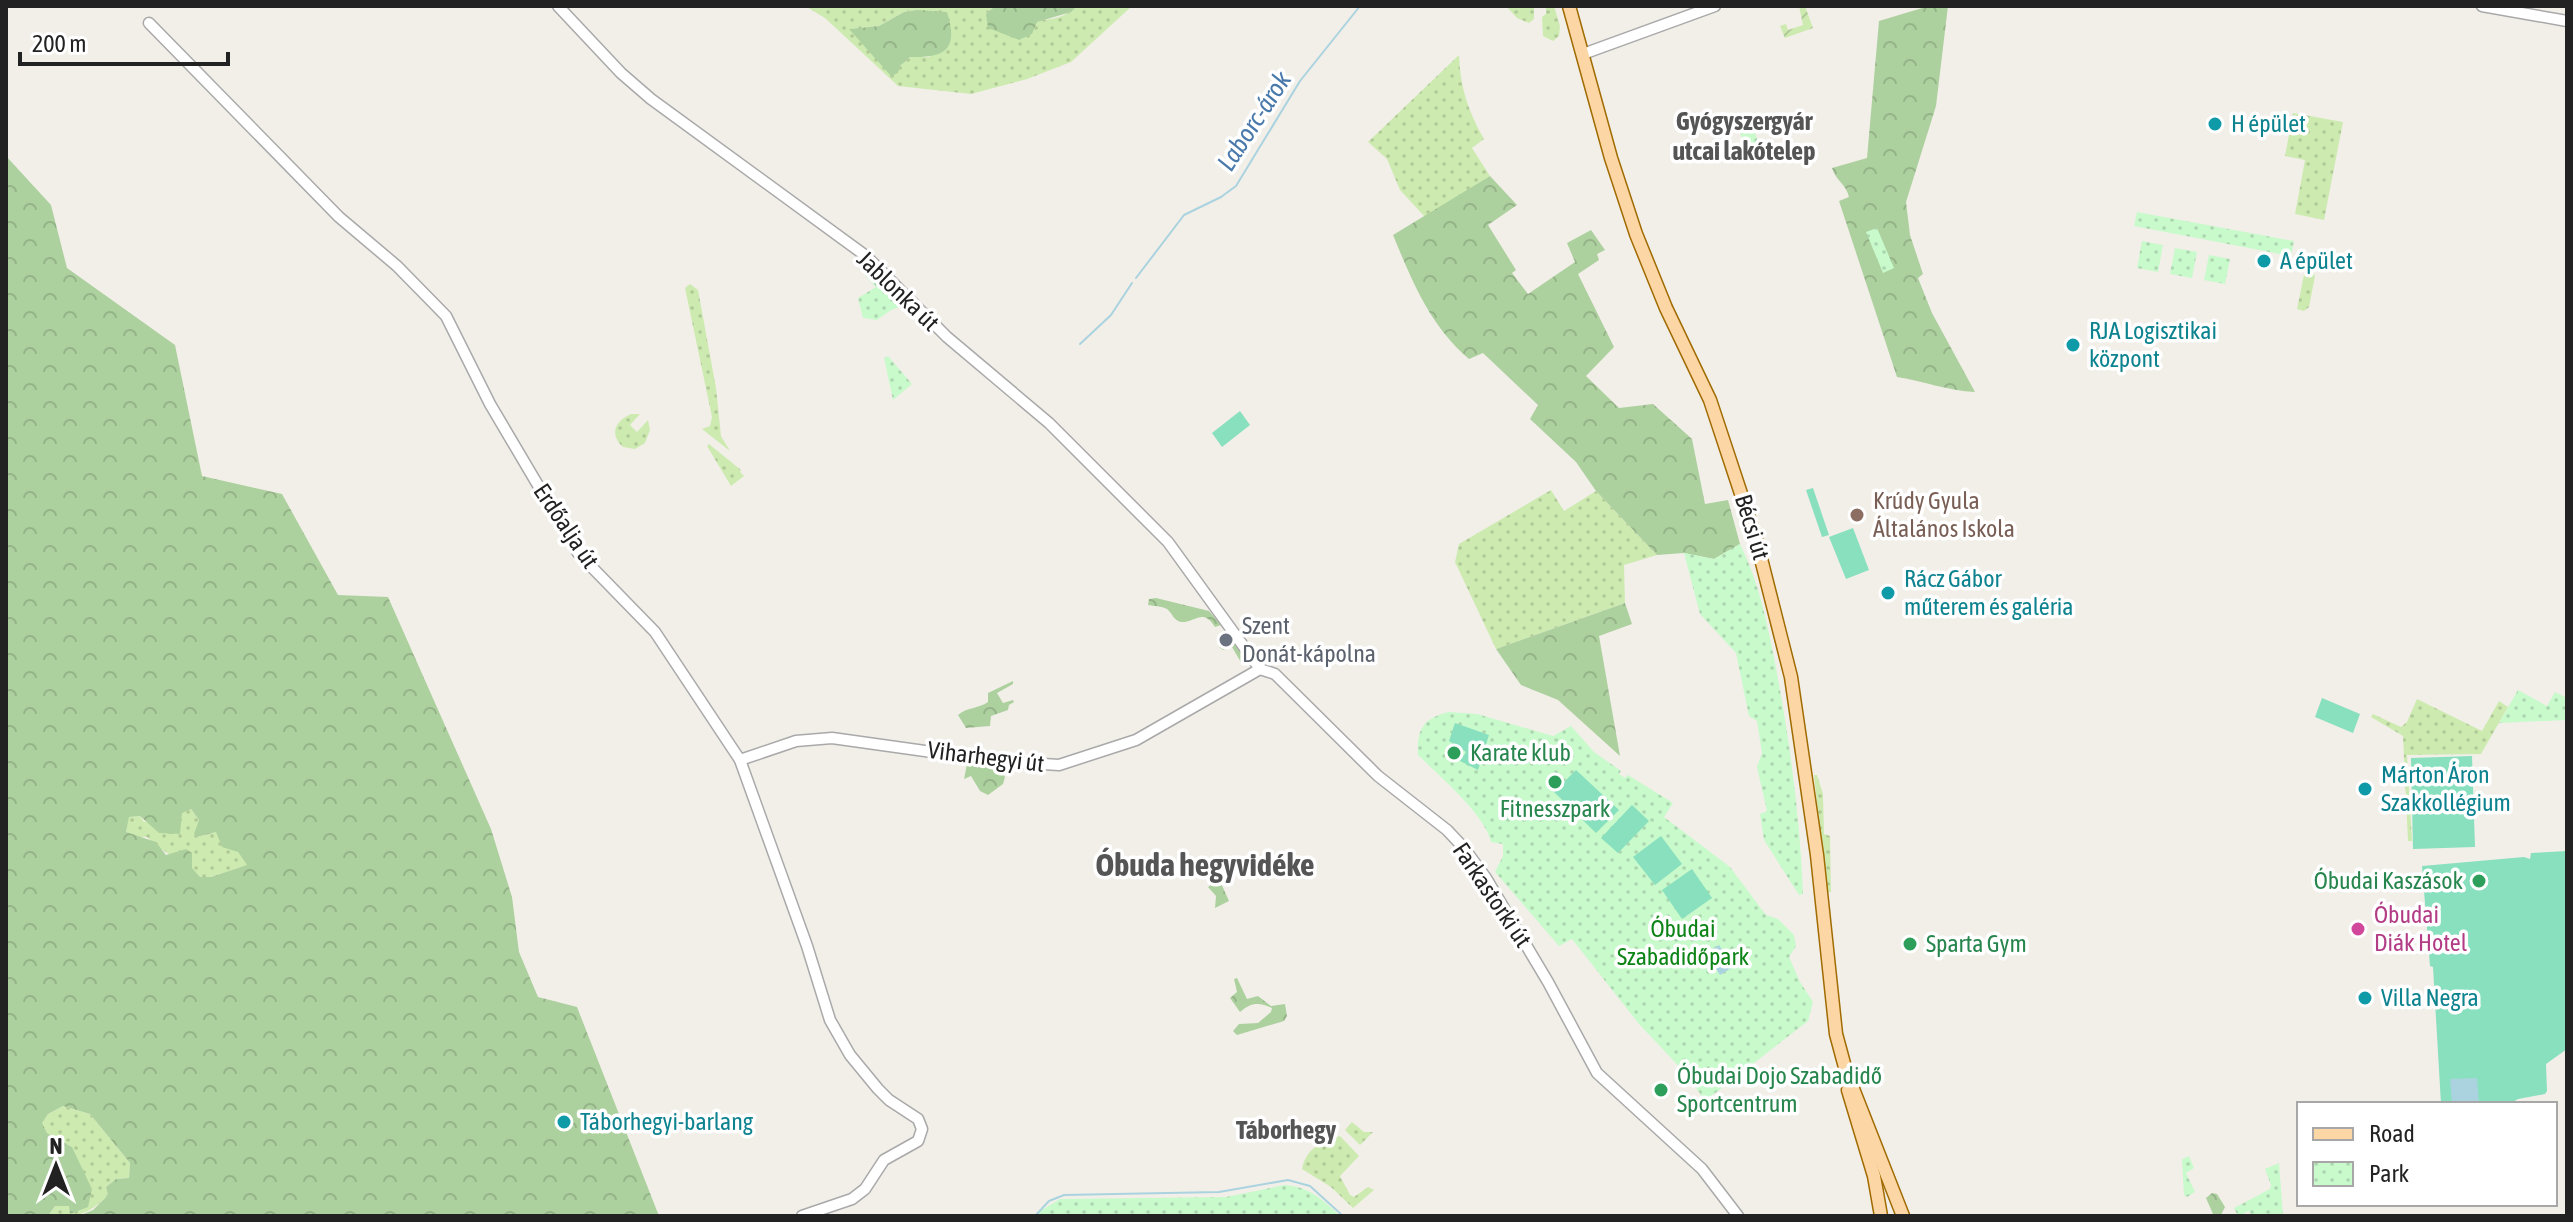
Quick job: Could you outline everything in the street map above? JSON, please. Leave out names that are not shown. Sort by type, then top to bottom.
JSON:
[{"type":"main road","name":"Bécsi út","points":[[1569,6],[1611,158],[1636,234],[1666,308],[1710,400],[1756,539],[1776,611],[1791,677],[1804,759],[1835,1030],[1852,1110],[1874,1176],[1881,1216]]},
{"type":"main road","name":"Bécsi út","points":[[1846,1071],[1903,1216]]},
{"type":"main road","points":[[1874,1176],[1887,1216]]},
{"type":"street","name":"Jablonka út","points":[[558,6],[636,86],[866,256],[947,337],[1049,423],[1168,542],[1212,604]]},
{"type":"street","points":[[1583,54],[1715,6]]},
{"type":"street","points":[[2482,6],[2567,21]]},
{"type":"street","name":"Erdőalja út","points":[[149,23],[333,211],[411,279],[443,312],[490,404],[578,553],[655,632],[740,760],[807,946],[830,1020],[850,1055],[878,1089],[921,1124],[918,1141],[884,1160],[860,1194],[802,1216]]},
{"type":"street","name":"Farkastorki út","points":[[1212,604],[1260,669],[1275,674],[1378,776],[1447,830],[1464,848],[1548,982],[1597,1073],[1702,1169],[1738,1216]]},
{"type":"street","name":"Viharhegyi út","points":[[740,760],[796,741],[832,738],[996,761],[1059,765],[1136,740],[1260,669]]},
{"type":"green space","points":[[805,6],[995,6],[986,14],[1046,20],[1057,18],[1077,6],[1132,6],[1071,62],[1027,79],[971,94],[898,86],[825,18]],"holes":[[[917,10],[930,57],[910,57],[900,66],[850,29],[879,26],[904,12]]]},
{"type":"green space","points":[[995,6],[1077,6],[1071,12],[1037,22],[1032,34],[1019,40],[988,28],[986,14]]},
{"type":"green space","points":[[1506,6],[1534,6],[1534,19],[1529,23],[1517,18]]},
{"type":"green space","points":[[1546,6],[1554,6],[1560,26],[1559,36],[1553,41],[1543,36],[1542,17],[1546,14]]},
{"type":"green space","points":[[1799,6],[1805,6],[1813,28],[1785,38],[1780,26],[1786,24],[1788,30],[1803,25]]},
{"type":"green space","points":[[1929,6],[1948,6],[1936,106],[1906,202],[1910,235],[1923,274],[1918,278],[1932,313],[1975,392],[1897,377],[1839,201],[1849,197],[1832,168],[1867,158],[1879,21]]},
{"type":"green space","points":[[904,12],[947,12],[950,43],[946,49],[932,56],[910,57],[900,66],[898,73],[891,76],[849,29],[879,26]]},
{"type":"green space","points":[[1459,55],[1466,98],[1484,139],[1472,148],[1490,176],[1425,217],[1400,190],[1387,159],[1368,142]]},
{"type":"green space","points":[[2293,113],[2343,122],[2324,220],[2295,214],[2305,160],[2285,156]]},
{"type":"green space","points":[[1752,125],[1761,150],[1748,154],[1739,130]]},
{"type":"green space","points":[[6,156],[51,205],[67,268],[175,345],[202,476],[282,494],[338,595],[388,597],[491,829],[512,897],[519,952],[538,997],[577,1007],[659,1216],[79,1216],[93,1210],[108,1195],[106,1187],[116,1179],[129,1178],[130,1163],[90,1114],[63,1106],[48,1114],[42,1123],[47,1133],[72,1147],[92,1189],[88,1207],[70,1214],[69,1206],[55,1206],[48,1216],[6,1216]],"holes":[[[191,809],[199,820],[194,834],[197,837],[216,832],[222,847],[238,852],[247,865],[211,877],[200,877],[192,868],[192,853],[186,849],[166,855],[156,842],[126,832],[129,817],[140,816],[159,833],[180,834],[182,813]]]},
{"type":"green space","points":[[1490,176],[1517,205],[1488,225],[1516,270],[1512,273],[1528,294],[1575,262],[1567,243],[1591,230],[1605,250],[1597,254],[1599,260],[1578,274],[1614,347],[1586,376],[1619,408],[1653,404],[1692,439],[1705,504],[1728,500],[1740,544],[1714,559],[1684,553],[1657,555],[1596,491],[1576,462],[1530,419],[1538,405],[1483,353],[1469,359],[1443,332],[1415,286],[1393,235]]},
{"type":"green space","points":[[2137,212],[2294,241],[2291,256],[2134,226]]},
{"type":"green space","points":[[1877,228],[1894,268],[1883,273],[1866,232]]},
{"type":"green space","points":[[2142,241],[2163,245],[2158,272],[2137,268]]},
{"type":"green space","points":[[2175,248],[2197,252],[2192,278],[2170,274]]},
{"type":"green space","points":[[2209,255],[2230,259],[2225,284],[2204,280]]},
{"type":"green space","points":[[866,263],[909,304],[891,310],[877,320],[863,318],[858,298],[876,287],[859,269]]},
{"type":"green space","points":[[2305,270],[2315,276],[2309,307],[2304,311],[2297,309]]},
{"type":"green space","points":[[690,284],[698,290],[716,388],[721,436],[730,451],[702,429],[710,426],[712,417],[685,288]]},
{"type":"green space","points":[[888,356],[912,384],[893,400],[884,358]]},
{"type":"green space","points":[[1240,411],[1250,425],[1222,447],[1212,433]]},
{"type":"green space","points":[[631,414],[640,414],[630,425],[637,432],[648,420],[650,430],[645,443],[635,449],[623,447],[615,433],[621,420]]},
{"type":"green space","points":[[709,444],[741,470],[744,476],[731,486],[707,446]]},
{"type":"green space","points":[[1813,488],[1829,535],[1822,537],[1806,490]]},
{"type":"green space","points":[[1551,490],[1564,511],[1596,491],[1657,555],[1624,565],[1625,603],[1496,649],[1455,562],[1459,544]]},
{"type":"green space","points":[[1853,528],[1869,570],[1846,579],[1829,537]]},
{"type":"green space","points":[[1740,544],[1762,604],[1781,696],[1794,780],[1803,894],[1799,895],[1764,840],[1760,814],[1767,811],[1757,767],[1762,753],[1757,721],[1749,716],[1736,653],[1700,614],[1684,553],[1714,559]]},
{"type":"green space","points":[[1149,599],[1209,611],[1221,625],[1215,627],[1203,617],[1179,621],[1167,609],[1148,605]]},
{"type":"green space","points":[[1625,603],[1632,624],[1599,636],[1620,756],[1558,700],[1521,685],[1496,649]]},
{"type":"green space","points":[[1225,630],[1229,634],[1221,640],[1223,645],[1233,640],[1247,664],[1242,664],[1232,647],[1223,650],[1219,647],[1217,640]]},
{"type":"green space","points":[[1013,681],[997,693],[1003,703],[1013,700],[1008,710],[991,716],[990,726],[966,728],[958,715],[988,702],[988,693]]},
{"type":"green space","points":[[2518,690],[2547,706],[2555,692],[2567,698],[2567,720],[2499,723]]},
{"type":"green space","points":[[2322,698],[2360,714],[2353,733],[2315,717]]},
{"type":"green space","points":[[2417,699],[2482,731],[2499,701],[2508,707],[2481,754],[2407,755],[2412,841],[2408,841],[2403,736],[2371,717],[2373,714],[2401,727],[2407,722]]},
{"type":"green space","name":"Óbudai Szabadidőpark","points":[[1449,712],[1477,714],[1553,736],[1571,726],[1594,752],[1621,771],[1619,774],[1625,778],[1628,775],[1673,803],[1664,817],[1730,867],[1766,915],[1778,919],[1794,935],[1796,946],[1789,957],[1813,1002],[1808,1021],[1705,1101],[1688,1076],[1639,1024],[1572,939],[1559,946],[1495,872],[1503,856],[1503,844],[1491,842],[1471,808],[1418,755],[1423,726]]},
{"type":"green space","points":[[1455,723],[1489,735],[1478,770],[1460,761],[1466,752],[1449,741]]},
{"type":"green space","points":[[2472,756],[2475,847],[2413,849],[2411,758]]},
{"type":"green space","points":[[967,764],[999,768],[1005,777],[1003,784],[988,795],[980,791],[971,776],[964,779]]},
{"type":"green space","points":[[1576,770],[1619,810],[1596,833],[1554,792]]},
{"type":"green space","points":[[1814,775],[1817,775],[1823,794],[1824,834],[1830,836],[1831,892],[1826,892]]},
{"type":"green space","points":[[1632,805],[1649,821],[1618,853],[1601,838]]},
{"type":"green space","points":[[191,809],[199,820],[197,837],[216,832],[248,865],[211,877],[200,877],[147,837],[136,837],[126,832],[128,817],[140,816],[144,822]]},
{"type":"green space","points":[[1661,836],[1682,864],[1655,885],[1633,857]]},
{"type":"green space","points":[[2567,851],[2567,1049],[2546,1064],[2545,1094],[2513,1102],[2441,1102],[2433,967],[2430,966],[2422,866],[2530,859],[2531,853]]},
{"type":"green space","points":[[1692,869],[1712,898],[1682,919],[1662,890]]},
{"type":"green space","points":[[1219,879],[1229,901],[1215,908],[1216,896],[1208,887]]},
{"type":"green space","points":[[1237,978],[1247,999],[1258,996],[1271,1006],[1285,1004],[1287,1016],[1284,1021],[1237,1035],[1233,1031],[1239,1024],[1258,1023],[1272,1008],[1255,1004],[1240,1012],[1230,998],[1237,992],[1234,979]]},
{"type":"green space","points":[[63,1106],[90,1114],[130,1163],[129,1178],[116,1179],[106,1187],[108,1195],[94,1208],[74,1215],[48,1216],[55,1206],[70,1206],[70,1213],[72,1147],[47,1133],[41,1123],[48,1114]]},
{"type":"green space","points":[[1352,1122],[1364,1132],[1373,1132],[1360,1145],[1345,1130]]},
{"type":"green space","points":[[1340,1136],[1359,1156],[1340,1176],[1350,1195],[1354,1197],[1368,1187],[1374,1190],[1353,1208],[1331,1187],[1302,1169],[1315,1147]]},
{"type":"green space","points":[[2189,1156],[2194,1168],[2186,1173],[2195,1192],[2187,1197],[2184,1195],[2182,1159]]},
{"type":"green space","points":[[2279,1163],[2283,1216],[2252,1216],[2249,1211],[2238,1216],[2234,1208],[2270,1189],[2265,1169]]},
{"type":"green space","points":[[1285,1185],[1309,1191],[1340,1216],[1032,1216],[1060,1199],[1226,1197]]},
{"type":"green space","points":[[2212,1193],[2217,1194],[2225,1207],[2221,1215],[2213,1214],[2206,1198]]},
{"type":"water","points":[[1719,945],[1733,967],[1720,975],[1706,953]]},
{"type":"water","points":[[2477,1078],[2479,1102],[2452,1102],[2450,1079]]},
{"type":"waterway","name":"Laborc-árok","points":[[1136,278],[1184,215],[1236,186],[1300,81],[1360,6]]},
{"type":"waterway","name":"Laborc-árok","points":[[1080,344],[1111,315],[1132,283]]},
{"type":"waterway","points":[[1035,1216],[1049,1201],[1064,1195],[1219,1192],[1288,1180],[1310,1186],[1343,1216]]},
{"type":"place","name":"H épület","points":[[2215,124]]},
{"type":"place","name":"A épület","points":[[2264,261]]},
{"type":"place","name":"RJA Logisztikai központ","points":[[2073,345]]},
{"type":"place","name":"Krúdy Gyula Általános Iskola","points":[[1857,515]]},
{"type":"place","name":"Rácz Gábor műterem és galéria","points":[[1888,593]]},
{"type":"place","name":"Szent Donát-kápolna","points":[[1226,640]]},
{"type":"place","name":"Karate klub","points":[[1454,753]]},
{"type":"place","name":"Fitnesszpark","points":[[1555,782]]},
{"type":"place","name":"Márton Áron Szakkollégium","points":[[2365,789]]},
{"type":"place","name":"Óbudai Kaszások","points":[[2479,881]]},
{"type":"place","name":"Óbudai Diák Hotel","points":[[2358,929]]},
{"type":"place","name":"Sparta Gym","points":[[1910,944]]},
{"type":"place","name":"Villa Negra","points":[[2365,998]]},
{"type":"place","name":"Óbudai Dojo Szabadidő Sportcentrum","points":[[1661,1090]]},
{"type":"place","name":"Táborhegyi-barlang","points":[[564,1122]]},
{"type":"district","name":"Gyógyszergyár utcai lakótelep","points":[[1744,136]]},
{"type":"district","name":"Óbuda hegyvidéke","points":[[1205,865]]},
{"type":"district","name":"Táborhegy","points":[[1286,1130]]}]
